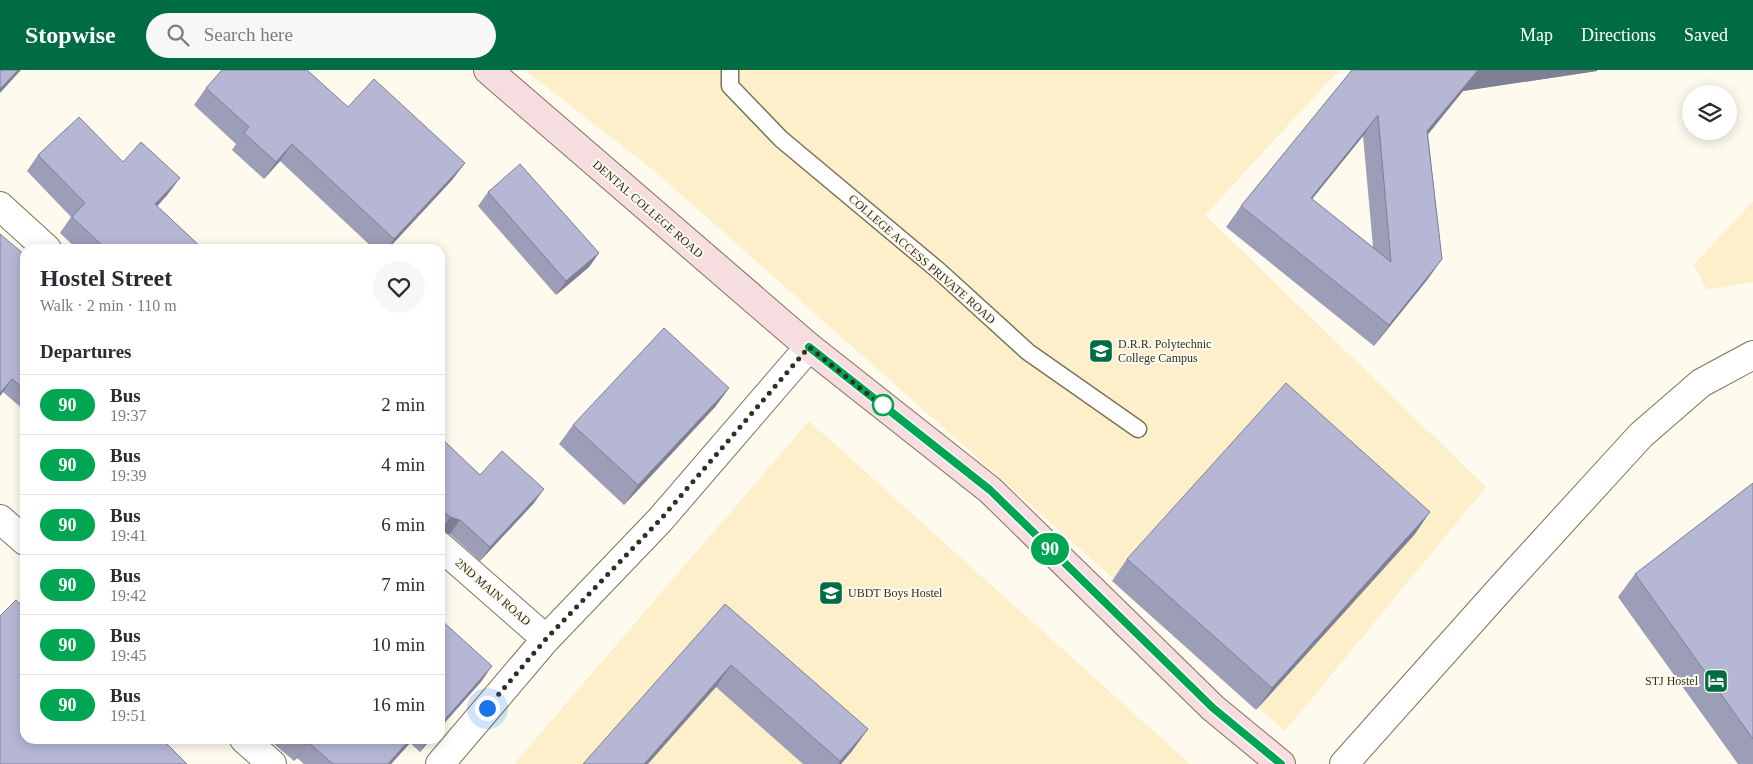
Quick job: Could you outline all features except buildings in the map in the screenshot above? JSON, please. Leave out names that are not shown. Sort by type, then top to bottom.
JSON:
[{"type":"street","name":"DENTAL COLLEGE ROAD","points":[[488,70],[809,347],[990,490],[1213,708],[1281,764]]},
{"type":"street","points":[[0,206],[42,244]]},
{"type":"street","points":[[440,764],[546,639],[660,520],[809,347]]},
{"type":"street","points":[[1344,764],[1641,435],[1701,383],[1753,355]]},
{"type":"street","points":[[0,519],[20,537]]},
{"type":"street","name":"2ND MAIN ROAD","points":[[445,550],[546,639]]},
{"type":"street","points":[[250,744],[272,764]]},
{"type":"lane","name":"COLLEGE ACCESS PRIVATE ROAD","points":[[730,70],[730,86],[781,139],[939,271],[1028,352],[1138,429]]},
{"type":"shaded area","name":"D.R.R. Polytechnic College Campus","points":[[525,70],[1339,70],[1205,215],[1486,487],[1285,731],[658,174]]},
{"type":"shaded area","points":[[1753,201],[1753,282],[1707,290],[1694,265]]},
{"type":"shaded area","name":"UBDT Boys Hostel","points":[[809,421],[1190,764],[514,764]]},
{"type":"bus line","name":"90","points":[[809,347],[990,490],[1213,708],[1281,764]]},
{"type":"place","name":"D.R.R. Polytechnic College Campus","points":[[1101,351]]},
{"type":"place","name":"UBDT Boys Hostel","points":[[831,593]]},
{"type":"place","name":"STJ Hostel","points":[[1716,681]]},
{"type":"route","points":[[487,708],[546,639],[660,520],[809,347],[884,407],[883,405]]}]
